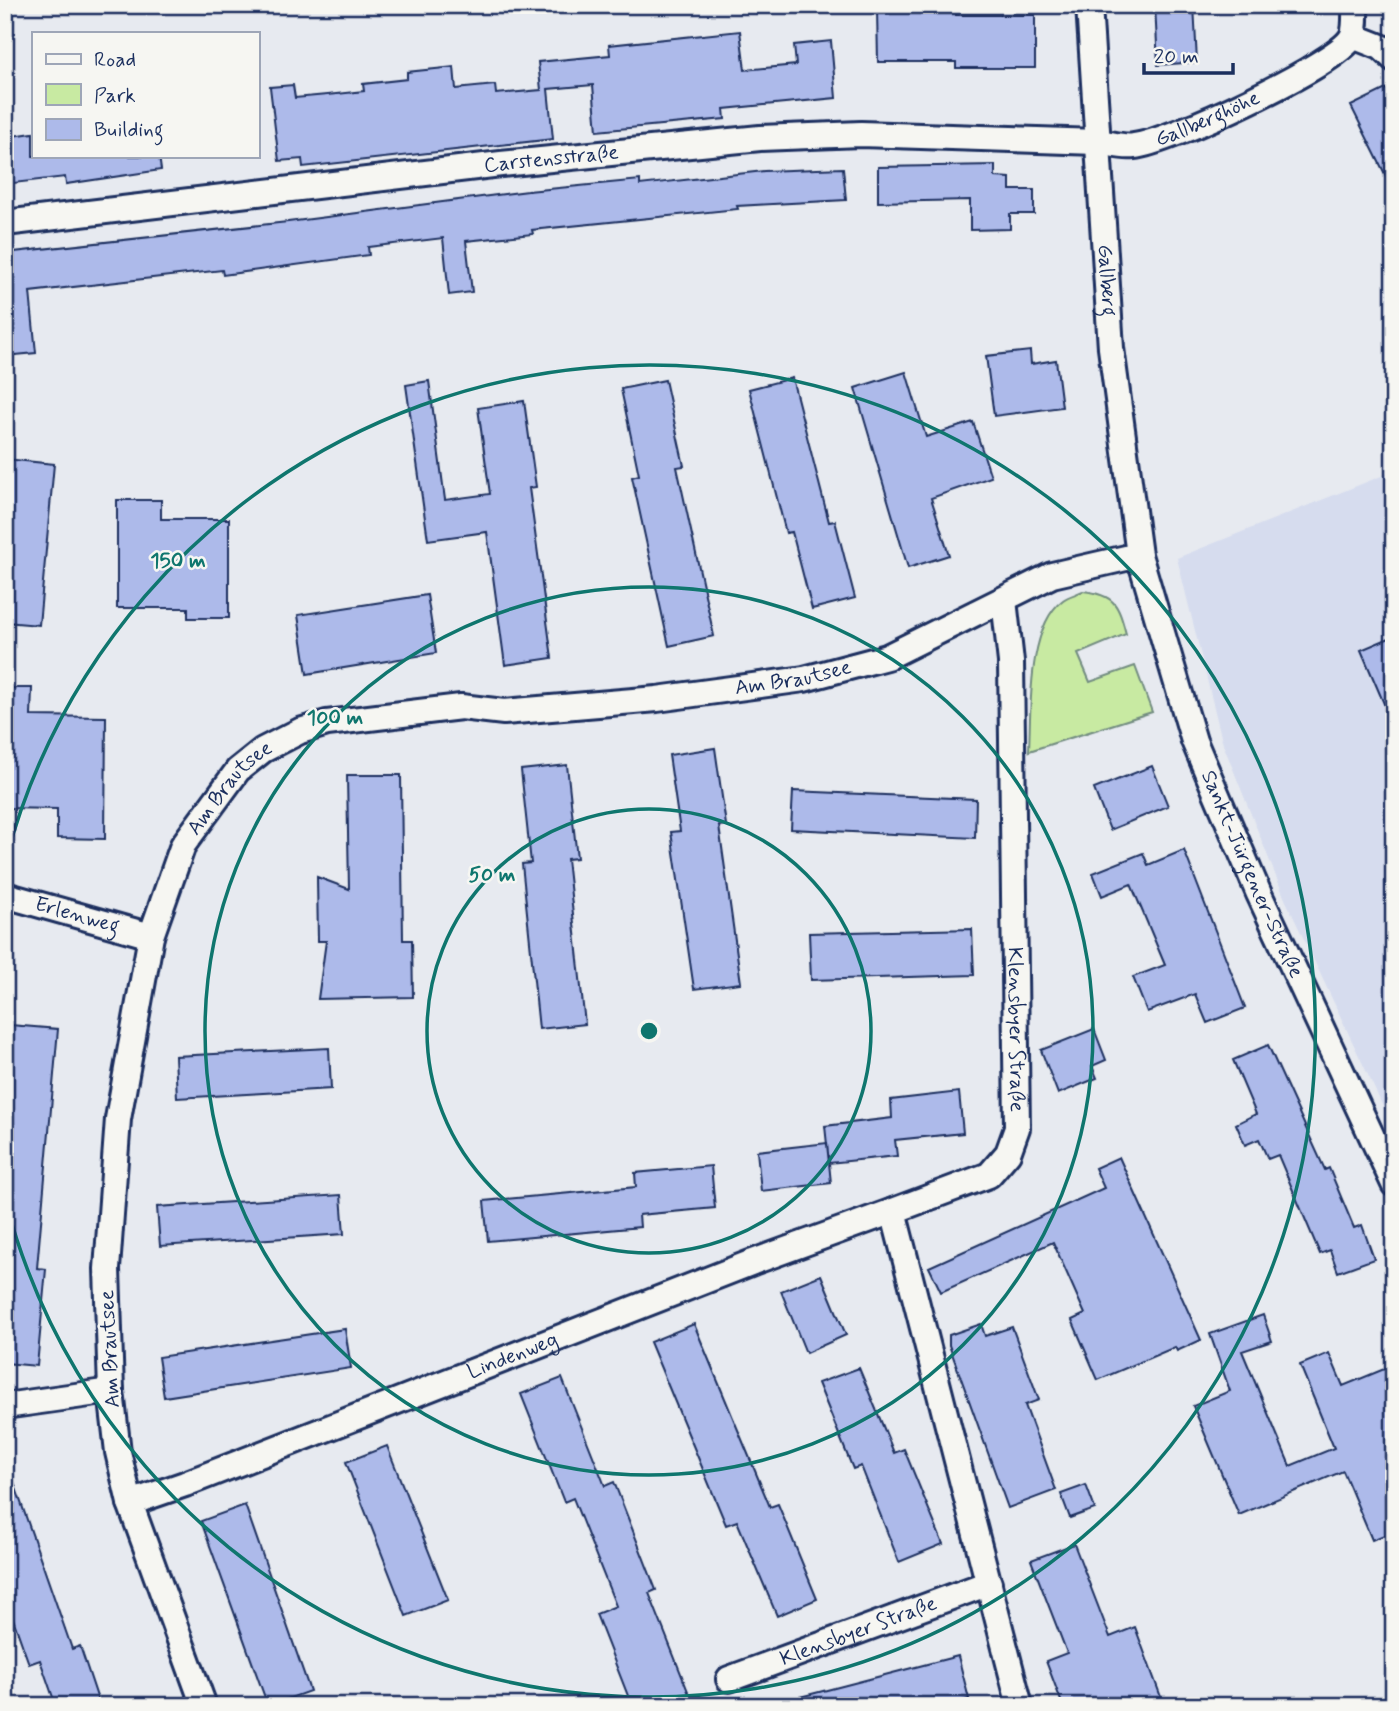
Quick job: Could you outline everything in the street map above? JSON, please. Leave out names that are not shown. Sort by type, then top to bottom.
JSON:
[{"type":"street","name":"Gallberg","points":[[1089,5],[1111,348],[1139,555]]},
{"type":"street","points":[[1355,5],[1353,36],[1381,47],[1394,59]]},
{"type":"street","name":"Gallberghöhe","points":[[1097,142],[1134,146],[1194,126],[1309,71],[1339,53],[1353,36]]},
{"type":"street","name":"Carstensstraße","points":[[5,223],[501,164],[760,138],[861,134],[1097,142]]},
{"type":"street","name":"Am Brautsee","points":[[204,1706],[130,1503],[118,1452],[111,1391],[107,1269],[118,1119],[151,936],[183,845],[238,770],[263,750],[300,731],[327,723],[461,707],[504,712],[657,699],[804,679],[887,657],[1052,575],[1139,555]]},
{"type":"street","name":"Sankt-Jürgener-Straße","points":[[1139,555],[1194,741],[1259,894],[1394,1184]]},
{"type":"street","name":"Klensbyer Straße","points":[[893,1211],[989,1175],[1008,1153],[1017,1128],[1011,662],[1004,600]]},
{"type":"street","name":"Erlenweg","points":[[5,895],[151,936]]},
{"type":"street","points":[[893,1211],[1020,1706]]},
{"type":"street","name":"Lindenweg","points":[[130,1503],[222,1470],[741,1266],[893,1211]]},
{"type":"street","points":[[5,1406],[111,1391]]},
{"type":"street","name":"Klensbyer Straße","points":[[729,1679],[989,1583]]},
{"type":"shaded area","points":[[1394,471],[1394,1130],[1285,899],[1223,744],[1177,558]]},
{"type":"green space","points":[[1083,591],[1102,595],[1114,603],[1126,634],[1078,654],[1090,682],[1135,666],[1152,712],[1029,751],[1033,670],[1043,629],[1051,613],[1063,600]]},
{"type":"building","points":[[1155,5],[1194,5],[1197,62],[1158,65]]},
{"type":"building","points":[[877,9],[956,9],[956,15],[1035,15],[1035,68],[956,68],[956,62],[878,62]]},
{"type":"building","points":[[740,31],[745,70],[796,65],[794,45],[831,41],[836,98],[724,109],[725,119],[597,131],[593,85],[548,89],[553,139],[303,167],[302,159],[279,161],[270,87],[293,85],[295,98],[364,91],[363,84],[407,79],[407,72],[454,67],[456,89],[495,85],[496,94],[541,90],[538,62],[610,55],[609,45]]},
{"type":"building","points":[[1394,85],[1394,192],[1351,106]]},
{"type":"building","points":[[32,133],[32,158],[159,158],[161,170],[66,184],[65,177],[5,184],[5,137]]},
{"type":"building","points":[[995,165],[995,177],[1010,178],[1010,190],[1034,190],[1034,214],[1010,214],[1010,229],[970,230],[970,200],[878,202],[878,167]]},
{"type":"building","points":[[843,168],[846,200],[737,206],[738,209],[532,230],[533,234],[466,241],[472,292],[449,295],[443,238],[368,247],[369,255],[223,275],[222,270],[30,292],[36,353],[5,356],[5,253],[288,222],[528,191],[640,180],[640,185],[764,171]]},
{"type":"building","points":[[1030,351],[1031,364],[1056,360],[1062,407],[994,416],[986,356]]},
{"type":"building","points":[[906,372],[926,437],[973,422],[991,477],[931,498],[949,555],[908,568],[855,388]]},
{"type":"building","points":[[792,378],[829,522],[835,521],[855,598],[812,609],[792,532],[786,533],[749,389]]},
{"type":"building","points":[[665,380],[684,466],[677,467],[714,636],[669,646],[632,477],[639,475],[621,389]]},
{"type":"building","points":[[429,381],[445,500],[490,494],[478,408],[524,401],[536,487],[529,488],[552,658],[505,665],[487,532],[428,540],[406,385]]},
{"type":"building","points":[[5,459],[54,464],[39,625],[5,622]]},
{"type":"building","points":[[117,500],[161,500],[161,519],[229,519],[229,618],[188,618],[188,608],[117,608]]},
{"type":"building","points":[[427,595],[436,653],[307,674],[298,615]]},
{"type":"building","points":[[1394,636],[1394,727],[1361,650]]},
{"type":"building","points":[[5,688],[32,688],[31,716],[106,717],[105,839],[57,838],[57,809],[5,808]]},
{"type":"building","points":[[715,748],[726,825],[719,826],[741,983],[694,989],[671,832],[680,831],[669,755]]},
{"type":"building","points":[[567,765],[577,858],[567,859],[585,1024],[539,1029],[522,864],[531,863],[521,770]]},
{"type":"building","points":[[1152,766],[1168,806],[1110,830],[1094,789]]},
{"type":"building","points":[[347,775],[401,775],[403,940],[412,940],[413,997],[318,999],[326,941],[318,941],[317,877],[349,889]]},
{"type":"building","points":[[793,791],[976,799],[975,838],[791,829]]},
{"type":"building","points":[[1184,850],[1245,1008],[1207,1023],[1195,994],[1147,1012],[1133,977],[1165,965],[1131,884],[1102,896],[1093,873],[1143,853],[1148,865]]},
{"type":"building","points":[[972,929],[974,975],[811,980],[809,933]]},
{"type":"building","points":[[10,1025],[58,1029],[37,1268],[46,1269],[37,1366],[5,1363],[5,1078]]},
{"type":"building","points":[[1094,1029],[1106,1060],[1092,1066],[1097,1078],[1058,1094],[1041,1050]]},
{"type":"building","points":[[1268,1045],[1325,1170],[1329,1168],[1354,1228],[1362,1225],[1374,1259],[1338,1272],[1330,1250],[1320,1254],[1278,1155],[1268,1159],[1259,1139],[1245,1145],[1236,1124],[1256,1114],[1233,1060]]},
{"type":"building","points":[[329,1048],[331,1089],[177,1098],[175,1056]]},
{"type":"building","points":[[959,1092],[963,1133],[895,1140],[897,1156],[829,1163],[825,1126],[892,1118],[891,1100]]},
{"type":"building","points":[[827,1143],[831,1183],[761,1191],[757,1151]]},
{"type":"building","points":[[1119,1157],[1201,1340],[1177,1351],[1175,1347],[1098,1380],[1072,1320],[1085,1314],[1053,1242],[941,1292],[929,1267],[1104,1188],[1095,1168]]},
{"type":"building","points":[[711,1166],[715,1208],[639,1215],[640,1227],[488,1241],[484,1201],[636,1187],[635,1173]]},
{"type":"building","points":[[341,1195],[344,1234],[160,1246],[157,1207]]},
{"type":"building","points":[[821,1275],[846,1335],[806,1353],[781,1291]]},
{"type":"building","points":[[1263,1315],[1272,1341],[1242,1351],[1290,1466],[1334,1448],[1300,1365],[1329,1353],[1343,1386],[1394,1365],[1394,1531],[1372,1540],[1343,1471],[1239,1515],[1193,1406],[1230,1391],[1210,1334]]},
{"type":"building","points":[[694,1324],[770,1507],[778,1504],[817,1599],[777,1616],[737,1521],[726,1525],[650,1342]]},
{"type":"building","points":[[981,1324],[985,1336],[1012,1327],[1039,1400],[1025,1405],[1056,1490],[1008,1508],[949,1345],[949,1335]]},
{"type":"building","points":[[345,1329],[351,1368],[164,1397],[158,1357]]},
{"type":"building","points":[[859,1368],[894,1453],[904,1449],[943,1544],[899,1562],[861,1466],[853,1469],[818,1383]]},
{"type":"building","points":[[562,1378],[605,1486],[614,1482],[656,1590],[649,1593],[691,1699],[673,1706],[632,1706],[596,1614],[616,1606],[573,1498],[564,1502],[521,1394]]},
{"type":"building","points":[[387,1446],[448,1600],[406,1616],[346,1462]]},
{"type":"building","points":[[9,1468],[72,1649],[80,1646],[100,1706],[56,1706],[40,1660],[29,1664],[5,1596],[5,1469]]},
{"type":"building","points":[[1086,1485],[1095,1509],[1070,1518],[1061,1494]]},
{"type":"building","points":[[245,1505],[310,1691],[268,1706],[201,1521]]},
{"type":"building","points":[[1074,1544],[1110,1637],[1135,1627],[1162,1700],[1144,1706],[1063,1706],[1046,1661],[1067,1653],[1031,1560]]},
{"type":"building","points":[[958,1656],[969,1699],[942,1706],[797,1706],[796,1698]]}]
